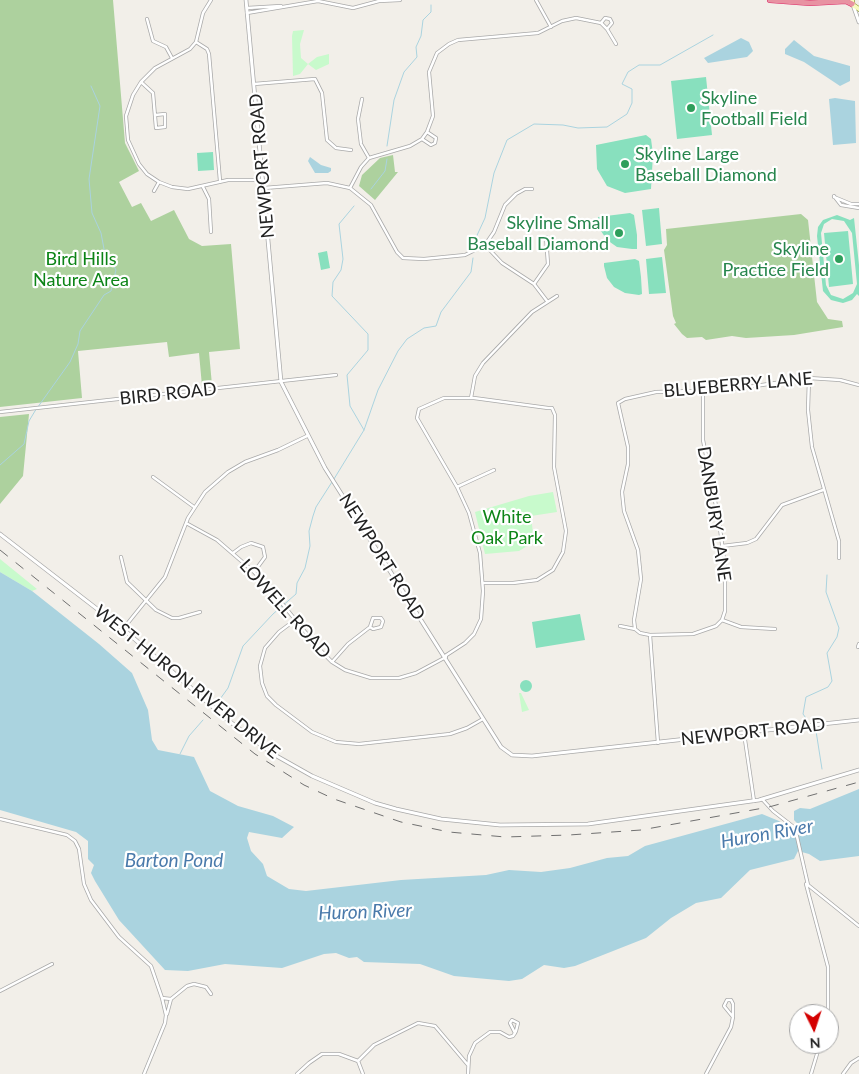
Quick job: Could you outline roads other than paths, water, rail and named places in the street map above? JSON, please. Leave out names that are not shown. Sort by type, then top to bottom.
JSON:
[{"type":"highway","points":[[770,0],[810,3],[846,1],[852,3]]},
{"type":"main road","points":[[852,3],[859,9]]},
{"type":"street","points":[[211,0],[203,13],[196,42],[190,49],[155,68],[141,82],[133,94],[126,116],[128,140],[138,164],[158,182],[179,189],[203,187],[220,182],[264,180]]},
{"type":"street","name":"NEWPORT ROAD","points":[[246,0],[264,180],[281,382],[307,436],[501,747],[516,756],[859,720]]},
{"type":"street","points":[[247,10],[283,7],[318,1],[354,8],[379,1],[400,0]]},
{"type":"street","points":[[536,0],[550,27]]},
{"type":"street","points":[[852,3],[859,22]]},
{"type":"street","points":[[350,188],[361,167],[369,158],[410,146],[422,139],[433,116],[429,72],[433,60],[440,50],[458,40],[538,33],[576,18],[601,23],[608,28],[616,44]]},
{"type":"street","points":[[601,23],[605,18],[610,18],[612,23],[608,28]]},
{"type":"street","points":[[147,19],[152,41],[166,47],[172,58]]},
{"type":"street","points":[[196,42],[207,48],[209,54],[220,182]]},
{"type":"street","points":[[254,84],[313,78],[321,89],[327,140],[336,148],[351,150]]},
{"type":"street","points":[[141,82],[153,93],[156,128],[165,127],[165,114],[155,115]]},
{"type":"street","points":[[362,99],[358,119],[361,144],[369,158]]},
{"type":"street","points":[[422,139],[431,145],[435,143],[436,138],[427,132]]},
{"type":"street","points":[[154,191],[158,182]]},
{"type":"street","points":[[264,188],[327,183],[350,188],[371,205],[388,239],[403,258],[424,259],[465,255],[485,245],[494,232],[505,205],[521,191],[532,189]]},
{"type":"street","points":[[203,187],[209,200],[211,232]]},
{"type":"street","points":[[834,196],[851,204],[859,206],[841,205],[834,196]]},
{"type":"street","points":[[534,284],[548,264],[546,237]]},
{"type":"street","points":[[485,245],[502,263],[534,284],[547,301]]},
{"type":"street","points":[[483,583],[520,583],[537,580],[553,570],[563,552],[566,531],[554,467],[554,411],[548,408],[470,398],[475,376],[483,363],[523,321],[547,301],[557,296]]},
{"type":"street","name":"BIRD ROAD","points":[[0,412],[336,375]]},
{"type":"street","points":[[809,378],[809,431],[823,490],[839,542],[839,558]]},
{"type":"street","name":"BLUEBERRY LANE","points":[[635,629],[634,620],[641,579],[638,550],[624,511],[622,492],[628,464],[628,447],[618,403],[625,399],[656,392],[728,390],[809,378],[840,380],[859,385]]},
{"type":"street","name":"DANBURY LANE","points":[[703,390],[703,440],[716,500],[722,546],[726,601],[722,620]]},
{"type":"street","name":"LOWELL ROAD","points":[[186,523],[206,532],[254,572],[332,662],[357,675],[371,678],[393,678],[416,673],[465,643],[474,634],[481,619],[483,583],[476,534],[457,487],[418,422],[419,409],[431,402],[444,398],[470,398]]},
{"type":"street","points":[[123,629],[147,602],[165,577],[186,523],[194,507],[205,492],[228,472],[245,462],[278,450],[307,436]]},
{"type":"street","points":[[457,487],[494,470]]},
{"type":"street","points":[[153,477],[194,507]]},
{"type":"street","points":[[722,546],[742,544],[756,539],[782,505],[823,490]]},
{"type":"street","name":"WEST HURON RIVER DRIVE","points":[[0,534],[123,629],[221,715],[279,758],[312,776],[393,808],[439,818],[486,824],[553,826],[663,815],[754,801],[859,770]]},
{"type":"street","points":[[233,553],[251,543],[262,547],[265,557],[254,572]]},
{"type":"street","points":[[121,557],[121,566],[127,582],[156,610],[172,618],[187,618],[200,612]]},
{"type":"street","points":[[332,662],[348,644],[370,627],[373,618],[381,618],[383,621],[381,627],[373,629],[370,627]]},
{"type":"street","points":[[295,620],[279,632],[265,648],[260,666],[262,683],[267,696],[276,705],[312,732],[336,742],[359,744],[450,734],[467,728],[483,719]]},
{"type":"street","points":[[620,626],[635,629],[640,633],[650,636],[693,634],[716,626],[722,620],[741,627],[775,629]]},
{"type":"street","points":[[650,636],[658,742]]},
{"type":"street","points":[[744,733],[754,801]]},
{"type":"street","points":[[762,799],[772,811],[792,824],[797,832],[810,907],[828,966],[828,1004]]},
{"type":"street","points":[[0,819],[66,835],[75,841],[79,849],[84,884],[92,900],[119,936],[151,966],[166,1015]]},
{"type":"street","points":[[805,880],[819,896],[859,926]]},
{"type":"street","points":[[0,991],[52,964]]},
{"type":"street","points":[[144,1074],[171,999],[187,986],[194,984],[206,987],[211,994]]},
{"type":"street","points":[[162,998],[171,999]]},
{"type":"street","points":[[706,1074],[726,1039],[733,1017],[732,1002],[727,1000],[724,1006],[733,1017]]},
{"type":"street","points":[[468,1074],[472,1048],[485,1035],[500,1032],[511,1037],[515,1033],[518,1023],[512,1020],[510,1023],[515,1033]]},
{"type":"street","points":[[358,1060],[374,1045],[409,1026],[427,1023],[440,1031],[468,1065]]},
{"type":"street","points":[[298,1074],[322,1054],[339,1054],[358,1060]]},
{"type":"street","points":[[811,1074],[817,1054]]},
{"type":"street","points":[[843,1074],[851,1063],[859,1058]]},
{"type":"street","points":[[358,1060],[363,1074]]},
{"type":"water","points":[[741,38],[749,42],[753,51],[747,57],[708,63],[704,58]]},
{"type":"water","points":[[794,40],[814,56],[850,66],[850,81],[840,86],[804,62],[785,54],[785,49]]},
{"type":"water","points":[[829,99],[855,101],[856,143],[833,145]]},
{"type":"water","points":[[310,157],[321,165],[331,168],[331,171],[328,173],[315,173],[308,161]]},
{"type":"water","name":"Barton Pond","points":[[0,572],[32,591],[99,644],[132,673],[148,710],[152,740],[158,750],[194,757],[210,791],[238,806],[273,816],[294,827],[282,838],[249,832],[247,838],[251,851],[263,864],[267,876],[289,889],[306,891],[401,880],[486,875],[509,870],[541,872],[570,868],[607,858],[628,856],[645,846],[762,814],[779,821],[796,834],[799,833],[801,827],[794,820],[794,811],[800,808],[810,809],[859,789],[859,856],[820,861],[809,854],[798,851],[794,859],[750,870],[721,898],[696,903],[671,918],[646,938],[575,966],[564,968],[544,965],[522,979],[509,981],[454,976],[420,964],[364,962],[357,957],[349,958],[336,953],[324,954],[282,968],[225,964],[188,971],[165,970],[119,920],[95,881],[91,873],[94,865],[88,859],[88,841],[76,832],[0,810]]},
{"type":"waterway","points":[[387,146],[394,100],[404,72],[417,57],[416,47],[421,36],[423,20],[431,12],[431,5]]},
{"type":"waterway","points":[[473,244],[485,218],[494,173],[507,140],[534,124],[563,125],[578,128],[607,127],[627,114],[632,103],[632,89],[622,84],[628,72],[639,65],[660,65],[713,35]]},
{"type":"waterway","points":[[0,465],[24,444],[29,421],[70,362],[78,344],[80,331],[104,295],[111,291],[116,270],[104,249],[101,233],[92,213],[89,179],[100,106],[91,86]]},
{"type":"waterway","points":[[371,189],[385,171],[387,159]]},
{"type":"waterway","points":[[354,206],[339,224],[343,259],[341,270],[333,282],[332,296],[368,334],[368,350],[347,375],[350,406],[364,430]]},
{"type":"waterway","points":[[334,479],[364,430],[378,390],[398,351],[407,339],[424,328],[436,326],[441,312],[471,272],[473,258]]},
{"type":"waterway","points":[[215,706],[228,688],[243,646],[273,614],[296,594],[297,583],[305,568],[310,546],[309,531],[313,516],[316,507],[332,482]]},
{"type":"waterway","points":[[808,721],[803,714],[806,697],[828,687],[832,681],[827,653],[837,637],[839,628],[826,592],[827,575]]},
{"type":"waterway","points":[[180,754],[189,736],[203,720]]},
{"type":"waterway","points":[[816,731],[822,769]]},
{"type":"railway","points":[[0,550],[255,754],[304,785],[334,799],[401,822],[449,832],[505,837],[641,830],[769,807],[859,782]]},
{"type":"place","name":"Skyline Football Field","points":[[691,108]]},
{"type":"place","name":"Skyline Large Baseball Diamond","points":[[625,164]]},
{"type":"place","name":"Skyline Small Baseball Diamond","points":[[619,233]]},
{"type":"place","name":"Skyline Practice Field","points":[[839,259]]},
{"type":"park label","name":"Bird Hills Nature Area","points":[[81,269]]},
{"type":"park label","name":"White Oak Park","points":[[507,527]]},
{"type":"water label","name":"Huron River","points":[[767,834]]},
{"type":"water label","name":"Huron River","points":[[365,912]]}]
